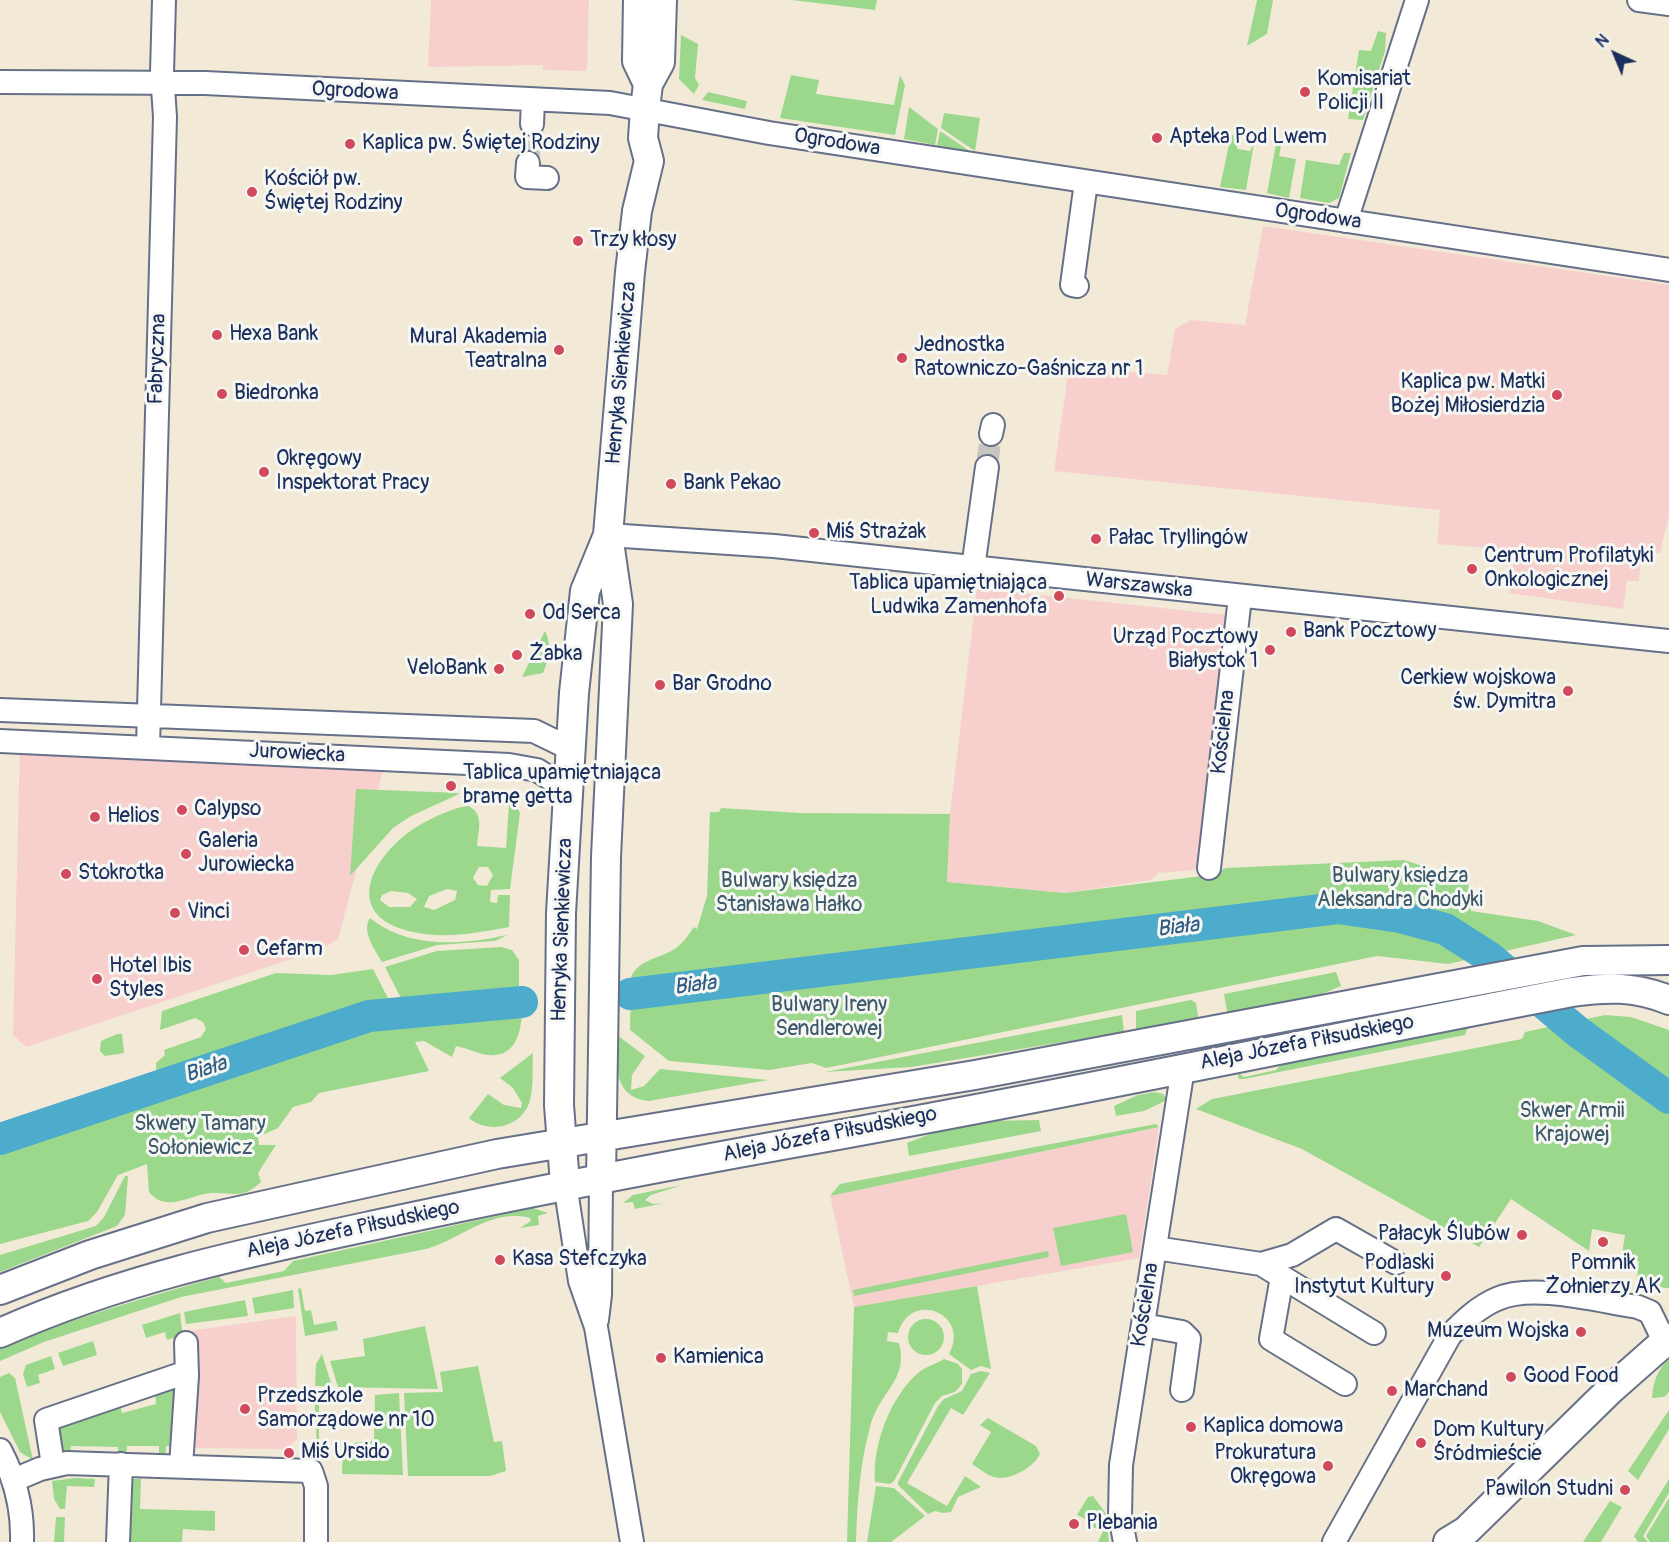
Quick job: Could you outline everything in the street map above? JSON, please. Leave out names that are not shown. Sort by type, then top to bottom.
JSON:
[{"type":"main road","name":"Henryka Sienkiewicza","points":[[638,0],[637,61],[647,96]]},
{"type":"main road","name":"Henryka Sienkiewicza","points":[[601,1178],[608,796],[618,604],[608,535],[637,211],[649,161],[642,138],[647,96],[660,62],[662,0]]},
{"type":"main road","name":"Henryka Sienkiewicza","points":[[565,1184],[559,1105],[561,913],[568,790],[585,591],[608,535]]},
{"type":"main road","points":[[571,749],[608,796]]},
{"type":"main road","name":"Aleja Józefa Piłsudskiego","points":[[0,1290],[90,1255],[207,1218],[562,1142],[975,1075],[1547,967],[1592,960],[1669,960]]},
{"type":"main road","name":"Aleja Józefa Piłsudskiego","points":[[0,1333],[66,1305],[149,1276],[565,1184],[1184,1068],[1572,992],[1610,987],[1633,990],[1669,1000]]},
{"type":"main road","points":[[1458,1538],[1610,1390],[1667,1340]]},
{"type":"street","name":"Fabryczna","points":[[148,747],[165,117],[162,82],[164,0]]},
{"type":"street","points":[[1346,221],[1417,0]]},
{"type":"street","points":[[1639,0],[1669,4]]},
{"type":"street","name":"Ogrodowa","points":[[0,81],[162,82],[610,103],[647,96],[768,133],[1669,270]]},
{"type":"street","points":[[532,124],[533,101]]},
{"type":"street","points":[[528,162],[527,177],[547,178]]},
{"type":"street","points":[[1077,286],[1072,285],[1086,182]]},
{"type":"street","points":[[973,568],[987,467]]},
{"type":"street","name":"Warszawska","points":[[608,535],[732,542],[1669,641]]},
{"type":"street","name":"Kościelna","points":[[1209,868],[1240,597]]},
{"type":"street","name":"Jurowiecka","points":[[0,710],[477,731],[534,731],[571,749]]},
{"type":"street","name":"Jurowiecka","points":[[10,741],[34,711]]},
{"type":"street","points":[[371,726],[372,758]]},
{"type":"street","points":[[475,763],[477,731]]},
{"type":"street","name":"Jurowiecka","points":[[10,741],[475,763],[537,770],[568,790]]},
{"type":"street","name":"Kościelna","points":[[1125,1542],[1120,1516],[1121,1465],[1184,1068]]},
{"type":"street","name":"Henryka Sienkiewicza","points":[[596,1328],[600,1294],[601,1178]]},
{"type":"street","name":"Henryka Sienkiewicza","points":[[565,1184],[580,1281],[596,1328],[632,1542]]},
{"type":"street","points":[[1261,1264],[1292,1255],[1336,1229],[1396,1263]]},
{"type":"street","points":[[1155,1248],[1261,1264],[1374,1333]]},
{"type":"street","points":[[1282,1277],[1271,1339],[1344,1384]]},
{"type":"street","points":[[1334,1542],[1450,1335],[1472,1313],[1498,1298],[1533,1292],[1638,1307],[1650,1312],[1667,1340]]},
{"type":"street","points":[[1143,1325],[1182,1332],[1189,1339],[1182,1390]]},
{"type":"street","points":[[181,1466],[187,1372],[186,1343]]},
{"type":"street","points":[[54,1465],[46,1419],[187,1372]]},
{"type":"street","points":[[0,1450],[14,1480],[22,1525],[22,1542]]},
{"type":"street","points":[[118,1542],[122,1464]]},
{"type":"street","points":[[14,1480],[54,1465],[122,1464],[311,1472],[316,1486],[316,1542]]},
{"type":"shaded area","points":[[431,0],[589,0],[587,71],[543,70],[543,65],[428,67]]},
{"type":"shaded area","points":[[1263,226],[1669,285],[1669,515],[1660,553],[1647,552],[1641,558],[1639,581],[1627,581],[1623,609],[1509,593],[1515,550],[1437,544],[1440,510],[1054,471],[1069,367],[1167,375],[1175,329],[1191,320],[1245,325]]},
{"type":"shaded area","points":[[977,588],[1226,615],[1199,855],[1195,870],[1158,873],[1151,880],[1065,893],[947,882],[950,814]]},
{"type":"shaded area","name":"Galeria Jurowiecka","points":[[20,742],[386,760],[338,939],[319,950],[26,1047],[13,1035]]},
{"type":"shaded area","points":[[1159,1127],[1139,1258],[854,1307],[830,1196]]},
{"type":"shaded area","name":"Przedszkole Samorządowe nr 10","points":[[296,1316],[297,1440],[284,1449],[190,1448],[196,1377],[188,1331]]},
{"type":"green space","points":[[792,0],[877,0],[875,10]]},
{"type":"green space","points":[[1257,0],[1273,0],[1267,34],[1247,46]]},
{"type":"green space","points":[[1378,31],[1386,33],[1385,51],[1363,120],[1348,119],[1359,50],[1371,51]]},
{"type":"green space","points":[[681,35],[698,44],[695,78],[699,85],[694,94],[679,79]]},
{"type":"green space","points":[[791,75],[819,80],[816,94],[894,105],[900,75],[905,85],[895,135],[780,118]]},
{"type":"green space","points":[[708,92],[747,101],[745,109],[702,100]]},
{"type":"green space","points":[[909,107],[938,129],[935,145],[904,139]]},
{"type":"green space","points":[[944,113],[980,118],[975,151],[941,128]]},
{"type":"green space","points":[[940,131],[971,152],[937,146]]},
{"type":"green space","points":[[1231,135],[1239,136],[1237,149],[1250,151],[1254,143],[1246,190],[1220,187]]},
{"type":"green space","points":[[1276,144],[1281,146],[1279,156],[1296,159],[1289,198],[1267,193]]},
{"type":"green space","points":[[1344,153],[1351,153],[1339,198],[1329,203],[1300,198],[1306,160],[1339,165]]},
{"type":"green space","points":[[545,631],[549,652],[543,673],[522,677]]},
{"type":"green space","points":[[356,789],[459,794],[411,816],[393,828],[350,876]]},
{"type":"green space","points":[[513,800],[520,813],[510,889],[491,890],[490,902],[497,903],[498,895],[510,895],[509,927],[461,934],[425,934],[389,923],[375,911],[369,896],[371,880],[379,863],[407,833],[440,815],[468,806],[477,813],[479,818],[477,846],[506,848],[509,803]],"holes":[[[479,867],[488,867],[493,875],[487,886],[478,885],[473,878]],[[447,889],[457,891],[455,900],[434,910],[424,907],[429,896]],[[391,891],[408,893],[417,899],[410,907],[389,907],[380,900],[382,895]]]},
{"type":"green space","points":[[721,808],[799,813],[950,814],[947,882],[1065,893],[1210,875],[1226,868],[1404,860],[1468,881],[1471,911],[1538,921],[1576,935],[1448,964],[1377,956],[826,1068],[812,1063],[769,1070],[669,1061],[630,1030],[631,980],[633,978],[631,977],[638,967],[675,949],[694,927],[697,929],[707,896],[710,812],[719,812]]},
{"type":"green space","points":[[370,918],[385,928],[418,940],[472,941],[507,935],[495,941],[437,945],[382,962],[368,934]]},
{"type":"green space","points":[[501,947],[512,950],[519,960],[519,994],[405,1006],[385,967],[437,951]]},
{"type":"green space","points":[[373,969],[393,1008],[311,1024],[157,1083],[156,1063],[165,1055],[164,1050],[201,1037],[206,1029],[203,1022],[195,1018],[160,1030],[162,1011],[276,973],[331,975]]},
{"type":"green space","points":[[1336,972],[1341,986],[1306,1001],[1228,1017],[1224,994]]},
{"type":"green space","points":[[1191,1000],[1196,1003],[1199,1022],[1136,1031],[1136,1011]]},
{"type":"green space","name":"Skwery Tamary Sołoniewicz","points":[[522,1006],[520,1030],[513,1045],[507,1051],[489,1055],[456,1046],[452,1057],[424,1041],[415,1042],[429,1071],[319,1093],[311,1102],[293,1107],[278,1128],[258,1137],[259,1145],[276,1145],[258,1173],[261,1182],[248,1191],[238,1194],[204,1194],[179,1201],[163,1202],[149,1192],[147,1164],[118,1175],[97,1212],[88,1221],[0,1244],[0,1140],[318,1041],[358,1025],[399,1018]]},
{"type":"green space","points":[[1122,1015],[1124,1032],[911,1067],[825,1072]]},
{"type":"green space","name":"Skwer Armii Krajowej","points":[[1605,1015],[1631,1017],[1669,1030],[1669,1288],[1636,1286],[1639,1261],[1621,1260],[1625,1235],[1592,1229],[1589,1251],[1511,1199],[1479,1247],[1302,1149],[1196,1109],[1212,1099],[1522,1039],[1525,1032]]},
{"type":"green space","points":[[1468,1027],[1465,1035],[1244,1079],[1239,1079],[1237,1072],[1244,1077],[1276,1070],[1281,1064]]},
{"type":"green space","points":[[122,1034],[124,1053],[105,1056],[100,1051],[101,1041]]},
{"type":"green space","points":[[617,1035],[645,1056],[632,1075],[631,1090],[644,1086],[660,1069],[768,1080],[649,1101],[637,1098],[628,1093],[619,1077]]},
{"type":"green space","points":[[533,1053],[530,1100],[520,1117],[504,1126],[495,1127],[477,1123],[469,1118],[488,1094],[504,1105],[521,1108],[522,1103],[513,1088],[500,1078]]},
{"type":"green space","points":[[1155,1092],[1163,1094],[1167,1100],[1144,1111],[1116,1116],[1114,1106],[1138,1095]]},
{"type":"green space","points":[[1039,1120],[1041,1131],[909,1156],[907,1143],[941,1130],[988,1121]]},
{"type":"green space","points":[[1156,1124],[1159,1127],[830,1196],[840,1184]]},
{"type":"green space","points":[[125,1176],[128,1176],[125,1215],[117,1226],[0,1272],[0,1255],[96,1226],[104,1217]]},
{"type":"green space","points":[[682,1185],[651,1195],[645,1200],[653,1204],[665,1203],[635,1209],[633,1202],[623,1203],[633,1195]]},
{"type":"green space","points":[[533,1208],[548,1213],[538,1216],[539,1225],[520,1228],[531,1221],[530,1218],[502,1217],[426,1249],[181,1297],[44,1342],[0,1361],[0,1348],[10,1343],[166,1292],[219,1277],[226,1283],[284,1271],[293,1261]]},
{"type":"green space","points":[[1126,1214],[1133,1252],[1061,1266],[1053,1228]]},
{"type":"green space","points":[[1048,1251],[1049,1257],[854,1296],[853,1290]]},
{"type":"green space","points":[[977,1286],[991,1369],[981,1366],[971,1370],[949,1354],[954,1340],[952,1328],[946,1318],[937,1312],[926,1310],[915,1312],[905,1320],[898,1333],[888,1332],[887,1341],[899,1343],[900,1367],[870,1427],[860,1484],[856,1542],[847,1542],[854,1307]]},
{"type":"green space","points":[[301,1288],[305,1311],[311,1310],[314,1325],[336,1321],[338,1330],[305,1336],[298,1289]]},
{"type":"green space","points":[[293,1290],[294,1308],[255,1314],[252,1298]]},
{"type":"green space","points":[[245,1300],[248,1316],[186,1324],[184,1312]]},
{"type":"green space","points":[[180,1313],[183,1338],[179,1345],[176,1337],[167,1340],[165,1332],[146,1338],[142,1325]]},
{"type":"green space","points":[[926,1319],[938,1325],[944,1337],[938,1349],[926,1355],[914,1349],[908,1337],[914,1325]]},
{"type":"green space","points":[[425,1326],[438,1389],[338,1387],[330,1361],[365,1356],[363,1339]]},
{"type":"green space","points":[[93,1341],[97,1355],[63,1366],[58,1353]]},
{"type":"green space","points":[[322,1354],[332,1386],[315,1386],[316,1364]]},
{"type":"green space","points":[[51,1356],[55,1369],[38,1375],[40,1383],[27,1387],[23,1374],[26,1365]]},
{"type":"green space","points":[[944,1359],[958,1364],[962,1369],[962,1384],[955,1392],[942,1396],[935,1403],[894,1481],[890,1484],[875,1482],[880,1438],[899,1395],[919,1372]]},
{"type":"green space","points":[[1669,1359],[1669,1392],[1664,1397],[1652,1398],[1656,1377],[1661,1367]]},
{"type":"green space","points":[[478,1366],[494,1442],[502,1441],[506,1471],[490,1476],[408,1476],[404,1393],[443,1392],[440,1372]]},
{"type":"green space","points":[[981,1371],[990,1373],[963,1415],[951,1408],[907,1483],[947,1506],[965,1476],[981,1487],[958,1497],[951,1512],[935,1511],[928,1514],[898,1485],[898,1482],[938,1406],[944,1399],[962,1391],[971,1374]]},
{"type":"green space","points":[[9,1373],[15,1378],[33,1460],[20,1452],[0,1412],[0,1377]]},
{"type":"green space","points":[[181,1383],[176,1447],[166,1446],[165,1459],[159,1458],[159,1446],[127,1446],[126,1458],[118,1458],[118,1447],[71,1446],[70,1456],[61,1456],[55,1427],[120,1403],[122,1413],[156,1404],[155,1391]]},
{"type":"green space","points":[[314,1391],[319,1391],[319,1442],[317,1446]]},
{"type":"green space","points":[[399,1393],[403,1475],[342,1474],[343,1444],[374,1441],[375,1395]]},
{"type":"green space","points":[[1669,1410],[1669,1429],[1638,1480],[1628,1471]]},
{"type":"green space","points":[[988,1418],[1036,1446],[1040,1454],[1037,1459],[1020,1472],[1000,1478],[988,1475],[972,1464],[991,1432],[980,1425]]},
{"type":"green space","points":[[75,1478],[95,1479],[94,1487],[67,1486],[65,1509],[60,1509],[54,1499],[52,1481]]},
{"type":"green space","points":[[133,1479],[141,1479],[140,1509],[215,1511],[215,1531],[183,1529],[182,1542],[128,1542],[126,1485]]},
{"type":"green space","points":[[1669,1479],[1669,1493],[1643,1536],[1648,1542],[1638,1542],[1634,1536]]},
{"type":"green space","points":[[876,1486],[894,1488],[925,1516],[891,1542],[867,1542]]},
{"type":"green space","points":[[1093,1496],[1105,1512],[1109,1542],[1098,1542],[1103,1531],[1088,1525],[1089,1521],[1077,1515],[1088,1497]]},
{"type":"green space","points":[[1669,1498],[1669,1542],[1650,1542],[1646,1536]]},
{"type":"green space","points":[[1610,1501],[1622,1507],[1601,1542],[1583,1542]]},
{"type":"green space","points":[[56,1517],[65,1517],[64,1542],[54,1542]]},
{"type":"waterway","name":"Biała","points":[[630,994],[1338,908],[1400,917],[1445,929],[1489,957],[1578,1032],[1669,1098]]},
{"type":"waterway","name":"Biała","points":[[0,1139],[369,1016],[522,1002]]},
{"type":"tunnel","points":[[528,163],[532,124]]},
{"type":"tunnel","points":[[987,467],[991,434]]},
{"type":"place","name":"Komisariat Policji II","points":[[1305,92]]},
{"type":"place","name":"Apteka Pod Lwem","points":[[1157,138]]},
{"type":"place","name":"Kaplica pw. Świętej Rodziny","points":[[350,144]]},
{"type":"place","name":"Kościół pw. Świętej Rodziny","points":[[252,192]]},
{"type":"place","name":"Trzy kłosy","points":[[578,241]]},
{"type":"place","name":"Hexa Bank","points":[[217,335]]},
{"type":"place","name":"Mural Akademia Teatralna","points":[[559,350]]},
{"type":"place","name":"Jednostka Ratowniczo-Gaśnicza nr 1","points":[[902,358]]},
{"type":"place","name":"Biedronka","points":[[222,394]]},
{"type":"place","name":"Kaplica pw. Matki Bożej Miłosierdzia","points":[[1557,395]]},
{"type":"place","name":"Okręgowy Inspektorat Pracy","points":[[264,472]]},
{"type":"place","name":"Bank Pekao","points":[[671,484]]},
{"type":"place","name":"Miś Strażak","points":[[814,533]]},
{"type":"place","name":"Pałac Tryllingów","points":[[1096,539]]},
{"type":"place","name":"Centrum Profilatyki Onkologicznej","points":[[1472,569]]},
{"type":"place","name":"Tablica upamiętniająca Ludwika Zamenhofa","points":[[1059,596]]},
{"type":"place","name":"Od Serca","points":[[530,614]]},
{"type":"place","name":"Bank Pocztowy","points":[[1291,632]]},
{"type":"place","name":"Urząd Pocztowy Białystok 1","points":[[1270,650]]},
{"type":"place","name":"Żabka","points":[[517,655]]},
{"type":"place","name":"VeloBank","points":[[499,669]]},
{"type":"place","name":"Bar Grodno","points":[[660,685]]},
{"type":"place","name":"Cerkiew wojskowa św. Dymitra","points":[[1568,691]]},
{"type":"place","name":"Tablica upamiętniająca bramę getta","points":[[451,786]]},
{"type":"place","name":"Calypso","points":[[182,810]]},
{"type":"place","name":"Helios","points":[[95,817]]},
{"type":"place","name":"Galeria Jurowiecka","points":[[186,854]]},
{"type":"place","name":"Stokrotka","points":[[66,874]]},
{"type":"place","name":"Vinci","points":[[175,913]]},
{"type":"place","name":"Cefarm","points":[[244,950]]},
{"type":"place","name":"Hotel Ibis Styles","points":[[97,979]]},
{"type":"place","name":"Pałacyk Ślubów","points":[[1522,1235]]},
{"type":"place","name":"Pomnik Żołnierzy AK","points":[[1603,1242]]},
{"type":"place","name":"Kasa Stefczyka","points":[[500,1260]]},
{"type":"place","name":"Podlaski Instytut Kultury","points":[[1446,1276]]},
{"type":"place","name":"Muzeum Wojska","points":[[1581,1332]]},
{"type":"place","name":"Kamienica","points":[[661,1358]]},
{"type":"place","name":"Good Food","points":[[1511,1377]]},
{"type":"place","name":"Marchand","points":[[1392,1391]]},
{"type":"place","name":"Przedszkole Samorządowe nr 10","points":[[245,1409]]},
{"type":"place","name":"Kaplica domowa","points":[[1191,1427]]},
{"type":"place","name":"Dom Kultury Śródmieście","points":[[1421,1443]]},
{"type":"place","name":"Miś Ursido","points":[[289,1453]]},
{"type":"place","name":"Prokuratura Okręgowa","points":[[1328,1466]]},
{"type":"place","name":"Pawilon Studni","points":[[1625,1490]]},
{"type":"place","name":"Plebania","points":[[1074,1524]]},
{"type":"park label","name":"Bulwary księdza Aleksandra Chodyki","points":[[1400,889]]},
{"type":"park label","name":"Bulwary księdza Stanisława Hałko","points":[[789,894]]},
{"type":"park label","name":"Bulwary Ireny Sendlerowej","points":[[829,1018]]}]
